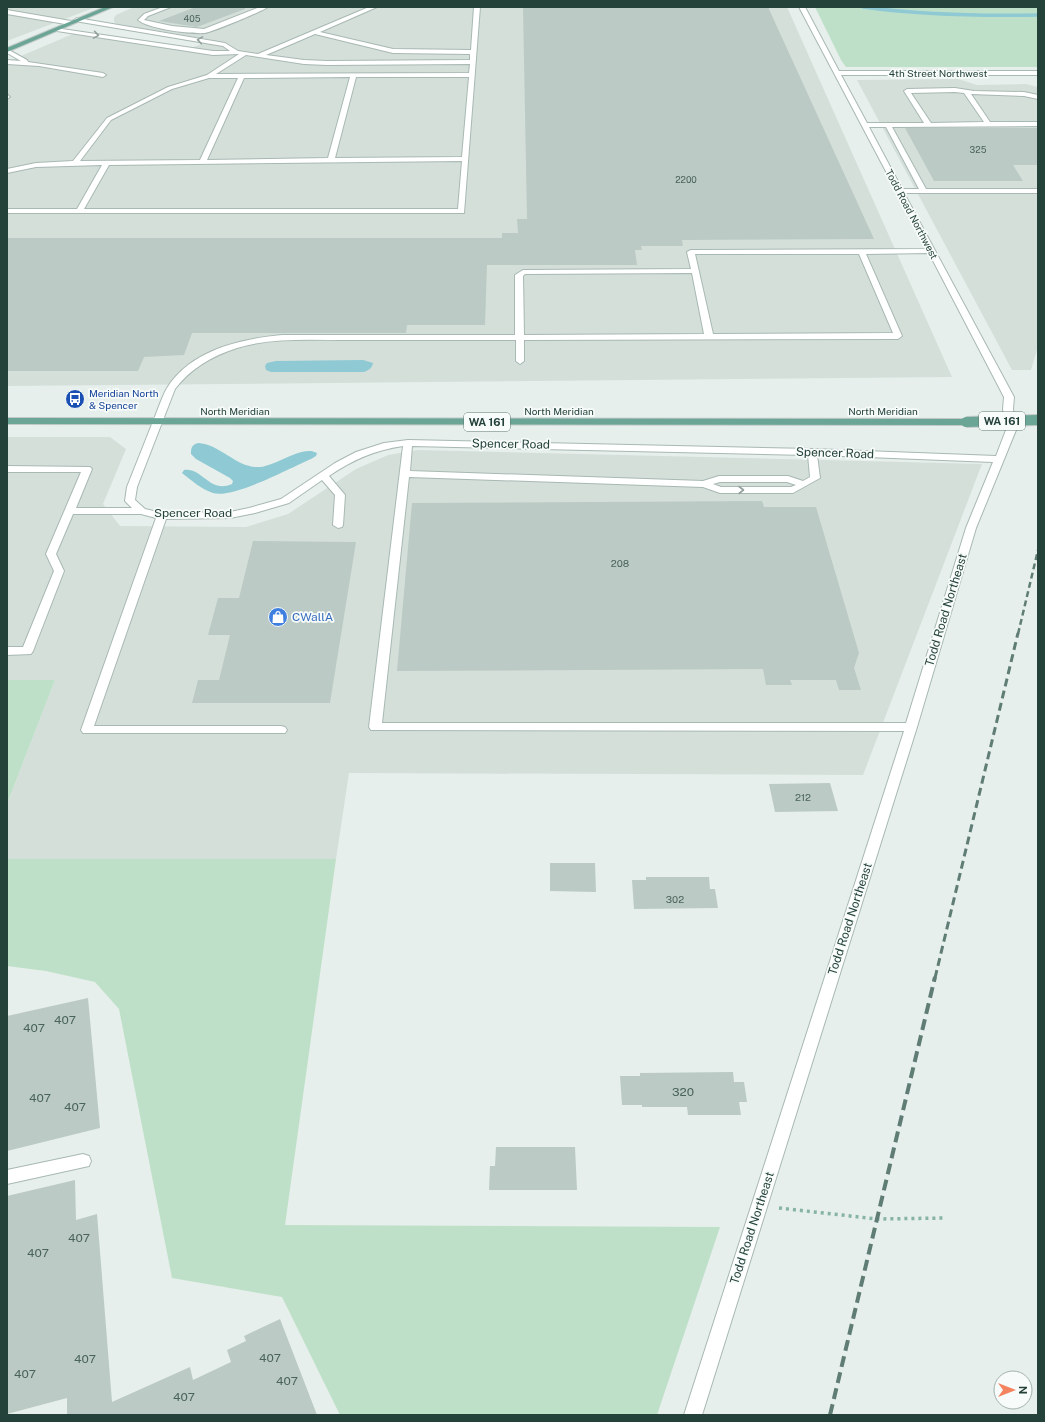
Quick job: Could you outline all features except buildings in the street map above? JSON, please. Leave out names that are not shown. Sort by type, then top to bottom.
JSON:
[{"type":"main road","points":[[7,51],[57,28],[110,7]]},
{"type":"main road","name":"North Meridian","points":[[7,421],[966,422],[1038,420]]},
{"type":"street","points":[[168,7],[146,16],[141,20],[150,24],[195,31],[205,31],[265,7]]},
{"type":"street","points":[[259,55],[374,7]]},
{"type":"street","points":[[7,211],[461,211],[477,7]]},
{"type":"street","name":"Todd Road Northwest","points":[[802,7],[1009,397],[1008,409],[1011,424]]},
{"type":"street","points":[[7,12],[225,44],[236,52]]},
{"type":"street","points":[[57,28],[213,53],[236,52],[304,62],[473,62]]},
{"type":"street","points":[[315,32],[393,51],[474,52]]},
{"type":"street","points":[[7,51],[29,66],[40,71]]},
{"type":"street","points":[[75,163],[109,119],[170,88],[209,76],[245,53]]},
{"type":"street","points":[[7,62],[103,75]]},
{"type":"street","name":"4th Street Northwest","points":[[837,73],[1038,73]]},
{"type":"street","points":[[331,160],[354,75]]},
{"type":"street","points":[[209,76],[472,75]]},
{"type":"street","points":[[203,162],[242,76]]},
{"type":"street","points":[[929,125],[907,91],[1024,94],[1038,97]]},
{"type":"street","points":[[966,92],[989,124]]},
{"type":"street","points":[[864,125],[1038,124]]},
{"type":"street","points":[[888,125],[924,191]]},
{"type":"street","points":[[7,171],[36,164],[107,162],[465,160]]},
{"type":"street","points":[[79,211],[107,162]]},
{"type":"street","points":[[899,191],[1038,191]]},
{"type":"street","points":[[709,337],[691,252],[932,251]]},
{"type":"street","points":[[158,421],[171,389],[178,378],[189,368],[202,360],[243,343],[282,338],[898,336],[862,252]]},
{"type":"street","points":[[520,361],[519,275],[523,272],[695,271]]},
{"type":"street","name":"Spencer Road","points":[[158,421],[132,487],[130,501],[141,511],[162,516],[230,515],[251,511],[285,501],[358,454],[384,446],[408,443],[812,452],[999,459]]},
{"type":"street","name":"Todd Road Northeast","points":[[693,1415],[911,727],[971,528],[999,459],[1011,424]]},
{"type":"street","points":[[408,443],[375,727],[911,727]]},
{"type":"street","points":[[404,474],[704,484],[720,490],[793,490],[815,478],[816,474],[812,452]]},
{"type":"street","points":[[7,469],[86,469],[51,554],[59,571],[27,651],[7,651]]},
{"type":"street","points":[[324,475],[340,495],[338,525]]},
{"type":"street","points":[[69,511],[141,511]]},
{"type":"street","points":[[162,516],[87,730],[281,730]]},
{"type":"street","points":[[7,1177],[83,1161]]},
{"type":"path","points":[[759,1206],[877,1219],[946,1218]]},
{"type":"shaded area","points":[[7,7],[96,7],[7,41]]},
{"type":"shaded area","points":[[134,7],[787,7],[952,377],[7,386],[7,62],[75,33],[186,50],[212,40],[117,24],[114,22],[116,15]]},
{"type":"shaded area","points":[[958,79],[977,85],[1026,84],[1038,87],[1038,346],[1031,370],[1012,370],[857,80]]},
{"type":"shaded area","points":[[7,437],[110,437],[126,449],[103,504],[120,526],[246,527],[288,514],[356,469],[388,455],[418,450],[982,464],[863,775],[349,773],[336,859],[7,859],[7,804],[55,680],[7,680]]},
{"type":"green space","points":[[815,7],[1038,7],[1038,67],[846,67],[841,60]]},
{"type":"green space","points":[[7,680],[55,680],[7,804]]},
{"type":"green space","points":[[7,859],[336,859],[285,1225],[720,1227],[657,1415],[340,1415],[282,1297],[172,1278],[119,1009],[95,982],[46,971],[7,966]]},
{"type":"water","points":[[363,360],[373,363],[370,369],[364,372],[271,372],[266,370],[265,366],[267,363],[276,361]]},
{"type":"water","points":[[198,443],[214,447],[243,464],[258,467],[273,464],[296,453],[304,451],[317,453],[316,456],[311,459],[262,482],[222,494],[213,493],[200,487],[182,473],[184,470],[196,472],[218,486],[232,484],[233,481],[230,478],[196,459],[191,454],[192,447]]},
{"type":"waterway","points":[[863,7],[907,12],[950,14],[1038,15]]},
{"type":"railway","points":[[1018,634],[1038,550]]},
{"type":"railway","points":[[935,978],[1018,633]]},
{"type":"railway","points":[[830,1415],[935,977]]},
{"type":"place","name":"Meridian North & Spencer","points":[[75,399]]},
{"type":"place","name":"CWallA","points":[[278,617]]}]
